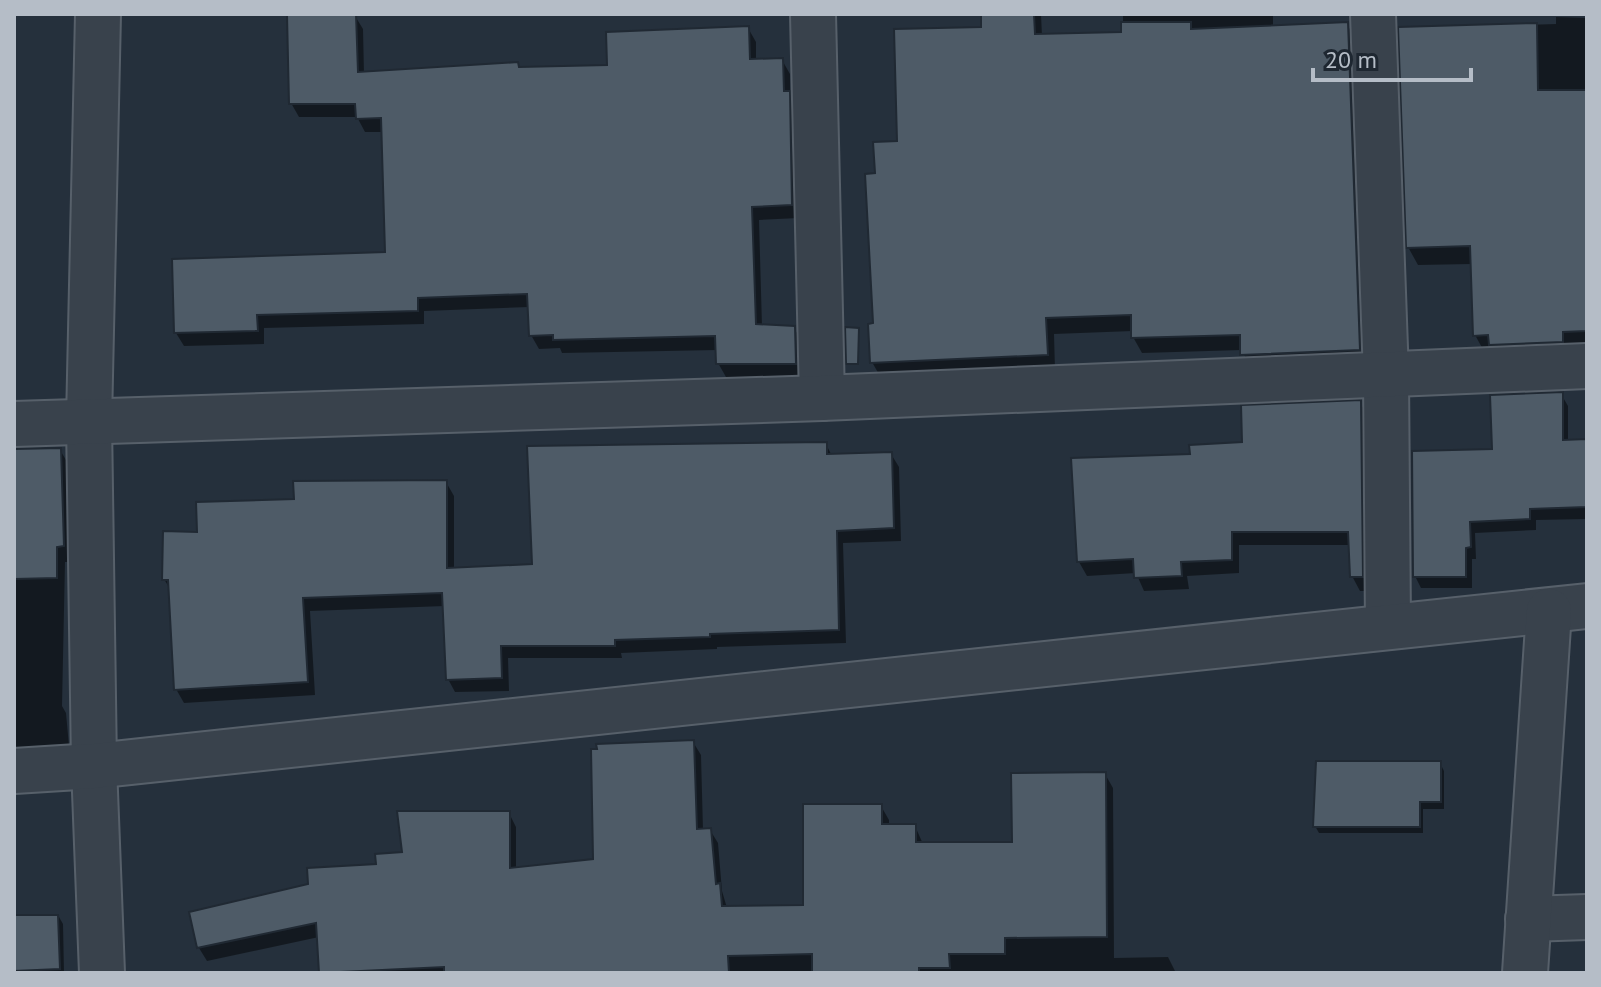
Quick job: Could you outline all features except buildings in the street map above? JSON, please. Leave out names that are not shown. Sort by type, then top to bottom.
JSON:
[{"type":"street","points":[[98,14],[89,421],[94,766],[102,973]]},
{"type":"street","points":[[813,14],[822,398]]},
{"type":"street","points":[[1373,14],[1386,376],[1388,626]]},
{"type":"street","points":[[14,424],[822,398],[1587,366]]},
{"type":"street","points":[[14,771],[94,766],[1568,608],[1528,919],[1525,973]]},
{"type":"street","points":[[1528,919],[1587,917]]}]
